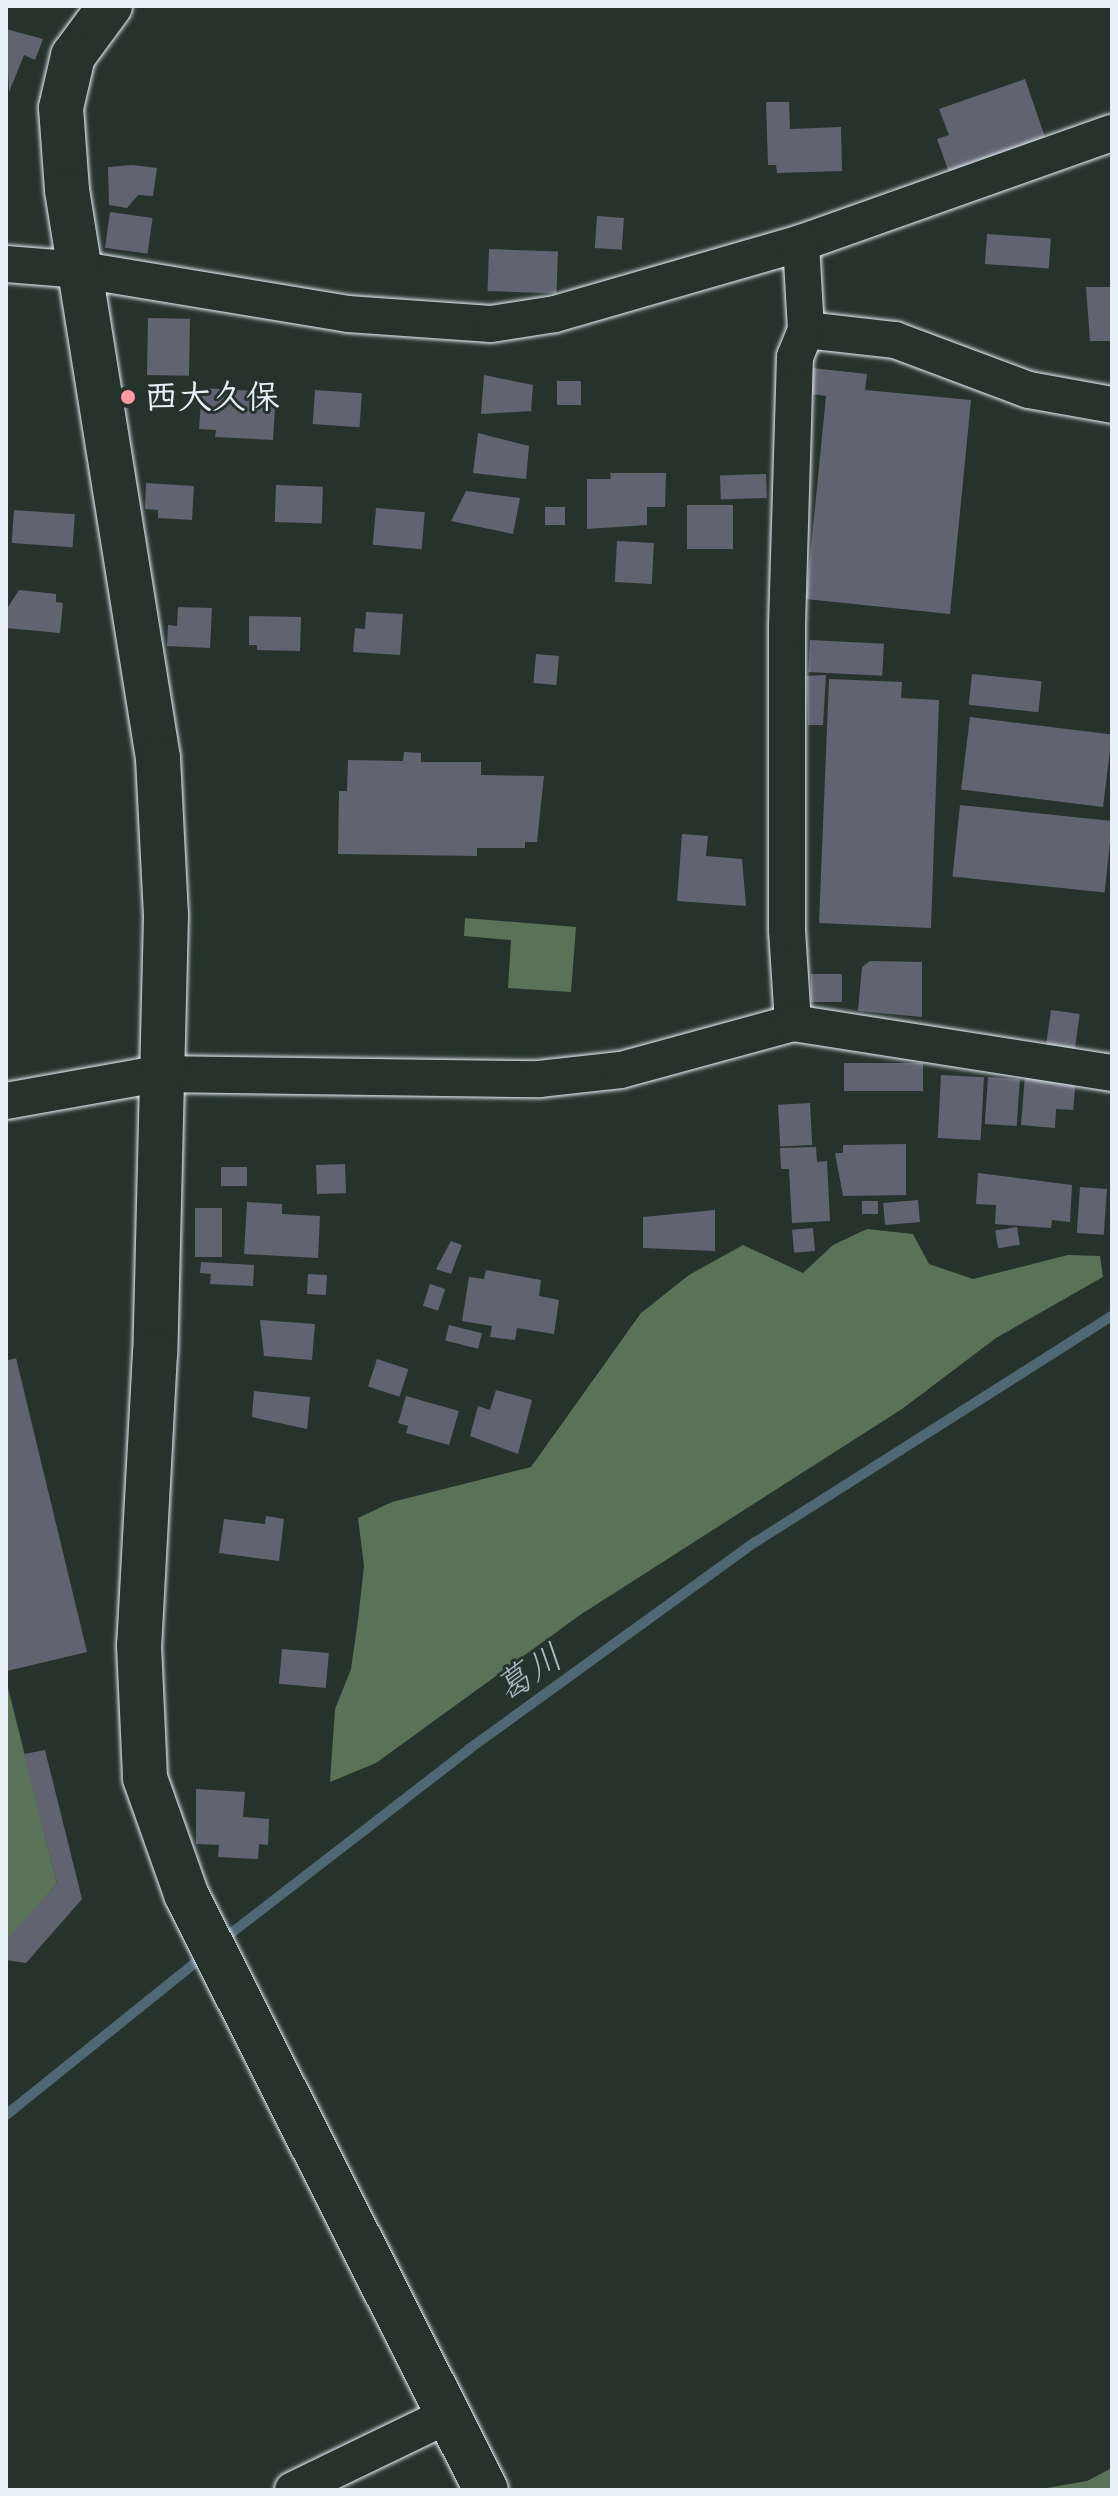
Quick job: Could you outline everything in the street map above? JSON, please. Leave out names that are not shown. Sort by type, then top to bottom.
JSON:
[{"type":"street","points":[[110,6],[73,56],[61,92],[67,190],[158,758],[166,916],[158,1074],[155,1353],[139,1645],[145,1778],[163,1844],[195,1912],[446,2416],[486,2490]]},
{"type":"street","points":[[6,264],[82,270],[332,312],[491,324],[555,314],[801,243],[1112,133]]},
{"type":"street","points":[[793,1023],[787,929],[787,625],[795,357],[806,330],[801,243]]},
{"type":"street","points":[[806,330],[895,340],[1029,390],[1112,405]]},
{"type":"street","points":[[6,1101],[158,1074],[539,1079],[621,1070],[793,1023],[1112,1073]]},
{"type":"street","points":[[293,2490],[446,2416]]},
{"type":"green space","points":[[465,918],[576,927],[571,992],[508,988],[511,940],[464,936]]},
{"type":"green space","points":[[867,1229],[913,1234],[929,1264],[973,1279],[1068,1255],[1100,1256],[1103,1277],[996,1338],[902,1409],[580,1615],[376,1763],[330,1782],[335,1709],[351,1669],[364,1566],[358,1518],[392,1502],[531,1467],[641,1313],[689,1275],[743,1245],[803,1273],[833,1245]]},
{"type":"green space","points":[[6,1680],[57,1883],[8,1941],[6,1941]]},
{"type":"green space","points":[[1112,2468],[1112,2490],[1035,2490],[1087,2481]]},
{"type":"building","points":[[6,29],[43,39],[35,60],[24,55],[9,92]]},
{"type":"building","points":[[1025,79],[1045,137],[974,162],[977,168],[951,178],[937,139],[949,135],[939,109]]},
{"type":"building","points":[[766,102],[789,102],[790,129],[841,127],[842,171],[777,173],[776,165],[768,165]]},
{"type":"building","points":[[132,165],[157,168],[153,196],[138,195],[127,208],[109,205],[108,167]]},
{"type":"building","points":[[110,212],[153,218],[148,254],[105,248]]},
{"type":"building","points":[[597,216],[624,218],[622,250],[595,248]]},
{"type":"building","points":[[987,234],[1051,238],[1049,268],[985,264]]},
{"type":"building","points":[[489,249],[558,251],[556,293],[488,291]]},
{"type":"building","points":[[1086,287],[1112,287],[1112,341],[1090,341]]},
{"type":"building","points":[[148,318],[190,319],[189,376],[147,375]]},
{"type":"building","points":[[812,368],[867,374],[865,390],[971,400],[950,614],[806,599],[826,396],[810,394]]},
{"type":"building","points":[[484,375],[533,385],[531,411],[481,414]]},
{"type":"building","points":[[557,381],[581,381],[581,405],[557,405]]},
{"type":"building","points":[[202,388],[276,392],[273,440],[215,437],[216,430],[199,429]]},
{"type":"building","points":[[315,390],[362,393],[360,427],[313,424]]},
{"type":"building","points":[[478,433],[529,446],[526,479],[473,473]]},
{"type":"building","points":[[610,473],[666,473],[665,507],[647,507],[647,525],[587,529],[587,479],[611,479]]},
{"type":"building","points":[[766,474],[767,498],[721,500],[720,476]]},
{"type":"building","points":[[146,483],[194,486],[192,520],[158,518],[158,510],[145,509]]},
{"type":"building","points":[[276,485],[323,487],[322,524],[275,522]]},
{"type":"building","points":[[466,491],[520,498],[513,534],[451,521]]},
{"type":"building","points":[[687,505],[733,505],[733,549],[687,549]]},
{"type":"building","points":[[545,507],[565,507],[565,525],[545,525]]},
{"type":"building","points":[[376,508],[425,512],[422,549],[373,545]]},
{"type":"building","points":[[14,510],[75,514],[73,547],[12,543]]},
{"type":"building","points":[[617,541],[654,543],[652,584],[615,582]]},
{"type":"building","points":[[19,590],[56,594],[56,602],[63,603],[60,633],[6,628],[6,610]]},
{"type":"building","points":[[178,607],[212,608],[210,648],[167,646],[168,625],[177,626]]},
{"type":"building","points":[[366,612],[403,614],[400,655],[353,652],[355,628],[365,629]]},
{"type":"building","points":[[249,616],[301,617],[300,651],[257,650],[257,645],[249,645]]},
{"type":"building","points":[[810,640],[884,644],[882,676],[808,672]]},
{"type":"building","points":[[536,654],[559,656],[556,685],[533,683]]},
{"type":"building","points":[[972,674],[1042,681],[1038,712],[969,705]]},
{"type":"building","points":[[826,675],[823,725],[808,725],[807,676]]},
{"type":"building","points":[[829,679],[902,682],[901,698],[939,700],[931,928],[819,923]]},
{"type":"building","points":[[970,717],[1112,734],[1103,807],[961,789]]},
{"type":"building","points":[[404,752],[421,753],[421,762],[481,762],[481,775],[544,776],[537,842],[525,842],[525,848],[477,848],[477,856],[338,854],[339,791],[347,791],[348,760],[403,761]]},
{"type":"building","points":[[960,805],[1112,821],[1105,893],[952,877]]},
{"type":"building","points":[[682,834],[708,836],[706,856],[742,859],[746,906],[677,901]]},
{"type":"building","points":[[870,961],[922,962],[922,1017],[858,1011],[862,967]]},
{"type":"building","points":[[811,974],[842,974],[842,1002],[811,1002]]},
{"type":"building","points":[[1051,1010],[1080,1014],[1074,1052],[1046,1048]]},
{"type":"building","points":[[844,1063],[923,1063],[923,1091],[844,1091]]},
{"type":"building","points":[[941,1075],[984,1077],[981,1140],[938,1138]]},
{"type":"building","points":[[1025,1075],[1076,1079],[1073,1110],[1056,1109],[1055,1128],[1021,1125]]},
{"type":"building","points":[[988,1077],[1020,1079],[1017,1126],[985,1124]]},
{"type":"building","points":[[810,1103],[812,1145],[780,1147],[778,1105]]},
{"type":"building","points":[[906,1144],[906,1195],[843,1196],[835,1153],[843,1153],[843,1145]]},
{"type":"building","points":[[816,1147],[817,1162],[827,1161],[830,1221],[792,1223],[789,1169],[781,1169],[780,1148]]},
{"type":"building","points":[[345,1164],[346,1193],[317,1194],[316,1165]]},
{"type":"building","points":[[221,1167],[247,1167],[247,1186],[221,1186]]},
{"type":"building","points":[[978,1173],[1072,1185],[1070,1222],[1052,1220],[1051,1228],[995,1224],[996,1205],[976,1204]]},
{"type":"building","points":[[1080,1187],[1107,1189],[1104,1235],[1077,1233]]},
{"type":"building","points":[[918,1200],[920,1222],[885,1225],[883,1203]]},
{"type":"building","points":[[862,1201],[878,1201],[878,1214],[862,1214]]},
{"type":"building","points":[[247,1202],[282,1204],[282,1214],[320,1216],[318,1258],[244,1254]]},
{"type":"building","points":[[195,1208],[222,1208],[222,1257],[195,1257]]},
{"type":"building","points":[[715,1210],[715,1251],[643,1248],[643,1217]]},
{"type":"building","points":[[1017,1227],[1020,1245],[998,1248],[995,1230]]},
{"type":"building","points":[[813,1228],[815,1251],[794,1253],[792,1230]]},
{"type":"building","points":[[451,1241],[462,1245],[451,1274],[436,1269]]},
{"type":"building","points":[[201,1262],[254,1265],[253,1286],[210,1284],[211,1274],[200,1273]]},
{"type":"building","points":[[486,1270],[541,1280],[539,1296],[559,1300],[554,1334],[517,1328],[515,1340],[490,1337],[492,1326],[462,1321],[469,1277],[484,1279]]},
{"type":"building","points":[[308,1274],[327,1275],[326,1295],[307,1294]]},
{"type":"building","points":[[430,1284],[445,1289],[438,1311],[423,1306]]},
{"type":"building","points":[[260,1320],[315,1324],[312,1360],[264,1356]]},
{"type":"building","points":[[449,1325],[482,1333],[478,1349],[445,1341]]},
{"type":"building","points":[[16,1358],[87,1652],[7,1671],[6,1361]]},
{"type":"building","points":[[377,1359],[408,1369],[399,1397],[368,1387]]},
{"type":"building","points":[[496,1390],[532,1400],[518,1454],[470,1436],[478,1406],[490,1410]]},
{"type":"building","points":[[254,1391],[310,1397],[307,1429],[252,1417]]},
{"type":"building","points":[[406,1396],[459,1411],[449,1445],[406,1433],[408,1426],[398,1423]]},
{"type":"building","points":[[266,1516],[284,1519],[279,1561],[219,1553],[224,1519],[265,1524]]},
{"type":"building","points":[[282,1649],[329,1653],[326,1688],[279,1684]]},
{"type":"building","points":[[45,1750],[82,1899],[26,1963],[6,1960],[6,1941],[57,1883],[24,1754]]},
{"type":"building","points":[[196,1789],[245,1792],[243,1817],[269,1819],[268,1845],[259,1844],[258,1859],[218,1857],[219,1845],[196,1844]]},
{"type":"waterway","name":"葛川","points":[[221,1941],[469,1749],[754,1543],[1112,1316]]},
{"type":"waterway","name":"葛川","points":[[6,2115],[206,1954]]},
{"type":"place","name":"西大久保","points":[[128,397]]}]
